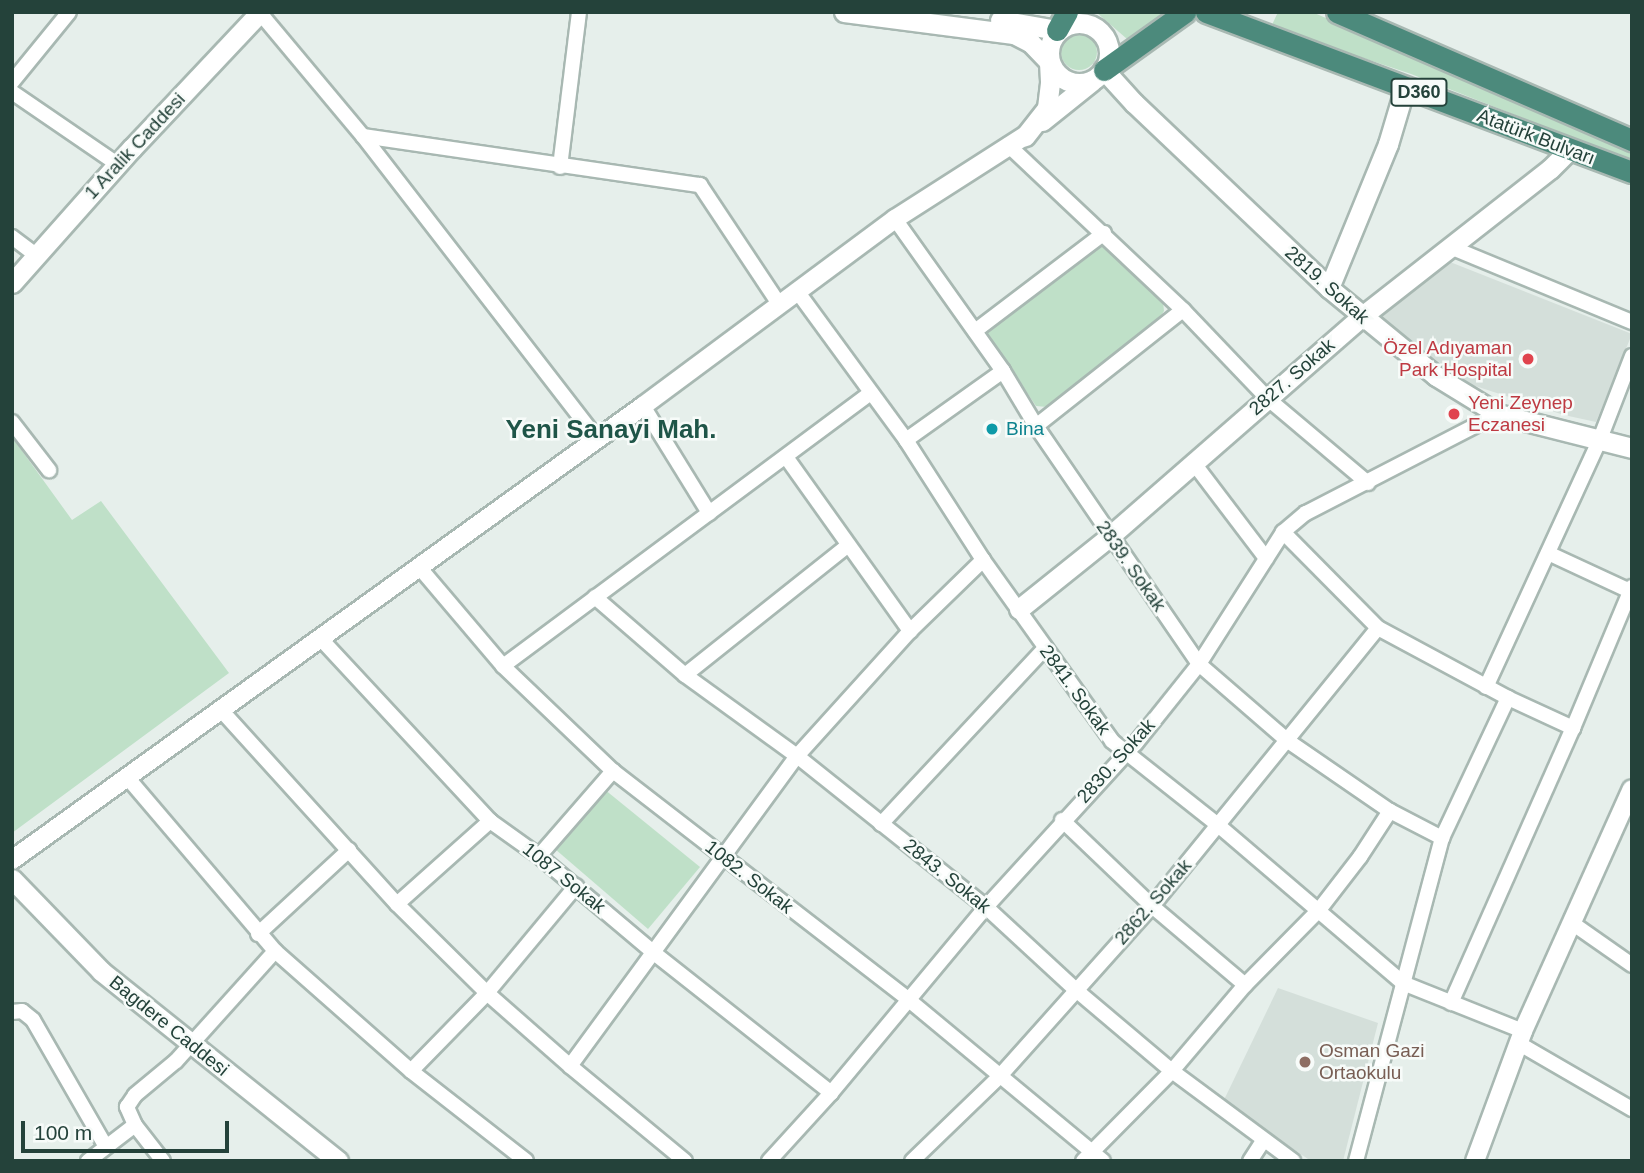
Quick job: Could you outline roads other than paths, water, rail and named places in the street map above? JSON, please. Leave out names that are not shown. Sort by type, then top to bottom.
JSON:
[{"type":"highway","points":[[1101,74],[1185,12]]},
{"type":"highway","name":"Atatürk Bulvarı","points":[[1206,12],[1632,172]]},
{"type":"highway","name":"Atatürk Bulvarı","points":[[1337,12],[1632,140]]},
{"type":"main road","points":[[844,12],[1014,34],[1035,46],[1064,80],[1087,82],[1101,74]]},
{"type":"main road","points":[[944,12],[1077,22],[1098,29],[1109,48],[1101,74],[1017,140]]},
{"type":"main road","name":"1 Aralik Caddesi","points":[[12,283],[117,164],[260,13]]},
{"type":"main road","points":[[1017,140],[1047,108],[1049,45],[1062,21]]},
{"type":"main road","name":"2819. Sokak","points":[[1101,74],[1361,317],[1436,376],[1498,414],[1632,448]]},
{"type":"main road","points":[[1329,288],[1388,144],[1405,87]]},
{"type":"main road","name":"2827. Sokak","points":[[1019,609],[1110,536],[1361,317],[1569,150]]},
{"type":"main road","name":"Bagdere Caddesi","points":[[12,879],[101,971],[338,1161]]},
{"type":"street","points":[[12,82],[69,12]]},
{"type":"street","points":[[560,167],[579,12]]},
{"type":"street","points":[[260,13],[363,136],[597,439]]},
{"type":"street","points":[[12,92],[117,164]]},
{"type":"street","points":[[363,136],[560,167],[700,185],[779,304]]},
{"type":"street","points":[[12,860],[643,407],[895,219],[1017,140],[1030,168],[1104,233],[1267,398],[1368,483]]},
{"type":"street","name":"2839. Sokak","points":[[895,219],[1003,371],[1110,536],[1199,664],[1288,741],[1390,811],[1442,838]]},
{"type":"street","points":[[975,331],[1104,233]]},
{"type":"street","points":[[12,237],[36,255]]},
{"type":"street","points":[[1450,247],[1632,322]]},
{"type":"street","name":"2841. Sokak","points":[[797,291],[906,440],[983,560],[1112,741],[1218,825],[1403,982],[1521,1037],[1632,1109]]},
{"type":"street","points":[[1037,426],[1183,310]]},
{"type":"street","points":[[1486,687],[1600,439],[1632,356]]},
{"type":"street","points":[[906,440],[1003,371]]},
{"type":"street","points":[[503,666],[871,393]]},
{"type":"street","points":[[643,407],[709,513]]},
{"type":"street","name":"2830. Sokak","points":[[769,1161],[831,1093],[986,906],[1126,752],[1199,664],[1283,532],[1306,513],[1498,414]]},
{"type":"street","points":[[12,422],[49,470]]},
{"type":"street","points":[[786,457],[910,631]]},
{"type":"street","points":[[1193,462],[1266,558]]},
{"type":"street","points":[[1283,532],[1378,628],[1486,687],[1573,728]]},
{"type":"street","points":[[685,675],[847,546]]},
{"type":"street","points":[[1451,1003],[1573,728],[1631,589],[1548,553]]},
{"type":"street","points":[[570,1066],[797,757],[910,631],[983,560]]},
{"type":"street","name":"1082. Sokak","points":[[420,568],[503,666],[613,771],[909,1000],[1092,1158]]},
{"type":"street","name":"2843. Sokak","points":[[596,597],[685,675],[797,757],[986,906],[1076,990],[1172,1071],[1293,1161]]},
{"type":"street","name":"2862. Sokak","points":[[912,1161],[999,1077],[1152,906],[1378,628]]},
{"type":"street","name":"1087 Sokak","points":[[320,638],[490,821],[539,856],[654,953],[831,1093]]},
{"type":"street","points":[[881,824],[1045,649]]},
{"type":"street","points":[[1356,1161],[1442,838],[1508,698]]},
{"type":"street","points":[[221,710],[397,904],[488,993],[570,1066],[685,1161]]},
{"type":"street","points":[[539,856],[613,771]]},
{"type":"street","points":[[127,777],[275,951],[411,1072],[526,1161]]},
{"type":"street","points":[[1475,1161],[1521,1037],[1632,789]]},
{"type":"street","points":[[1092,1158],[1172,1071],[1245,985],[1319,910],[1360,857],[1390,811]]},
{"type":"street","points":[[1062,820],[1152,906],[1245,985]]},
{"type":"street","points":[[397,904],[490,821]]},
{"type":"street","points":[[258,934],[349,850]]},
{"type":"street","points":[[411,1072],[488,993],[576,886]]},
{"type":"street","points":[[1572,923],[1632,965]]},
{"type":"street","points":[[163,1161],[135,1125],[127,1107],[135,1096],[176,1061],[275,951]]},
{"type":"street","points":[[12,1012],[22,1011],[33,1020],[106,1147]]},
{"type":"street","points":[[88,1161],[135,1125]]},
{"type":"street","points":[[1250,1161],[1263,1141]]},
{"type":"place","name":"Özel Adıyaman Park Hospital","points":[[1528,359]]},
{"type":"place","name":"Yeni Zeynep Eczanesi","points":[[1454,414]]},
{"type":"place","name":"Bina","points":[[992,429]]},
{"type":"place","name":"Osman Gazi Ortaokulu","points":[[1305,1062]]},
{"type":"district","name":"Yeni Sanayi Mah.","points":[[611,430]]}]
